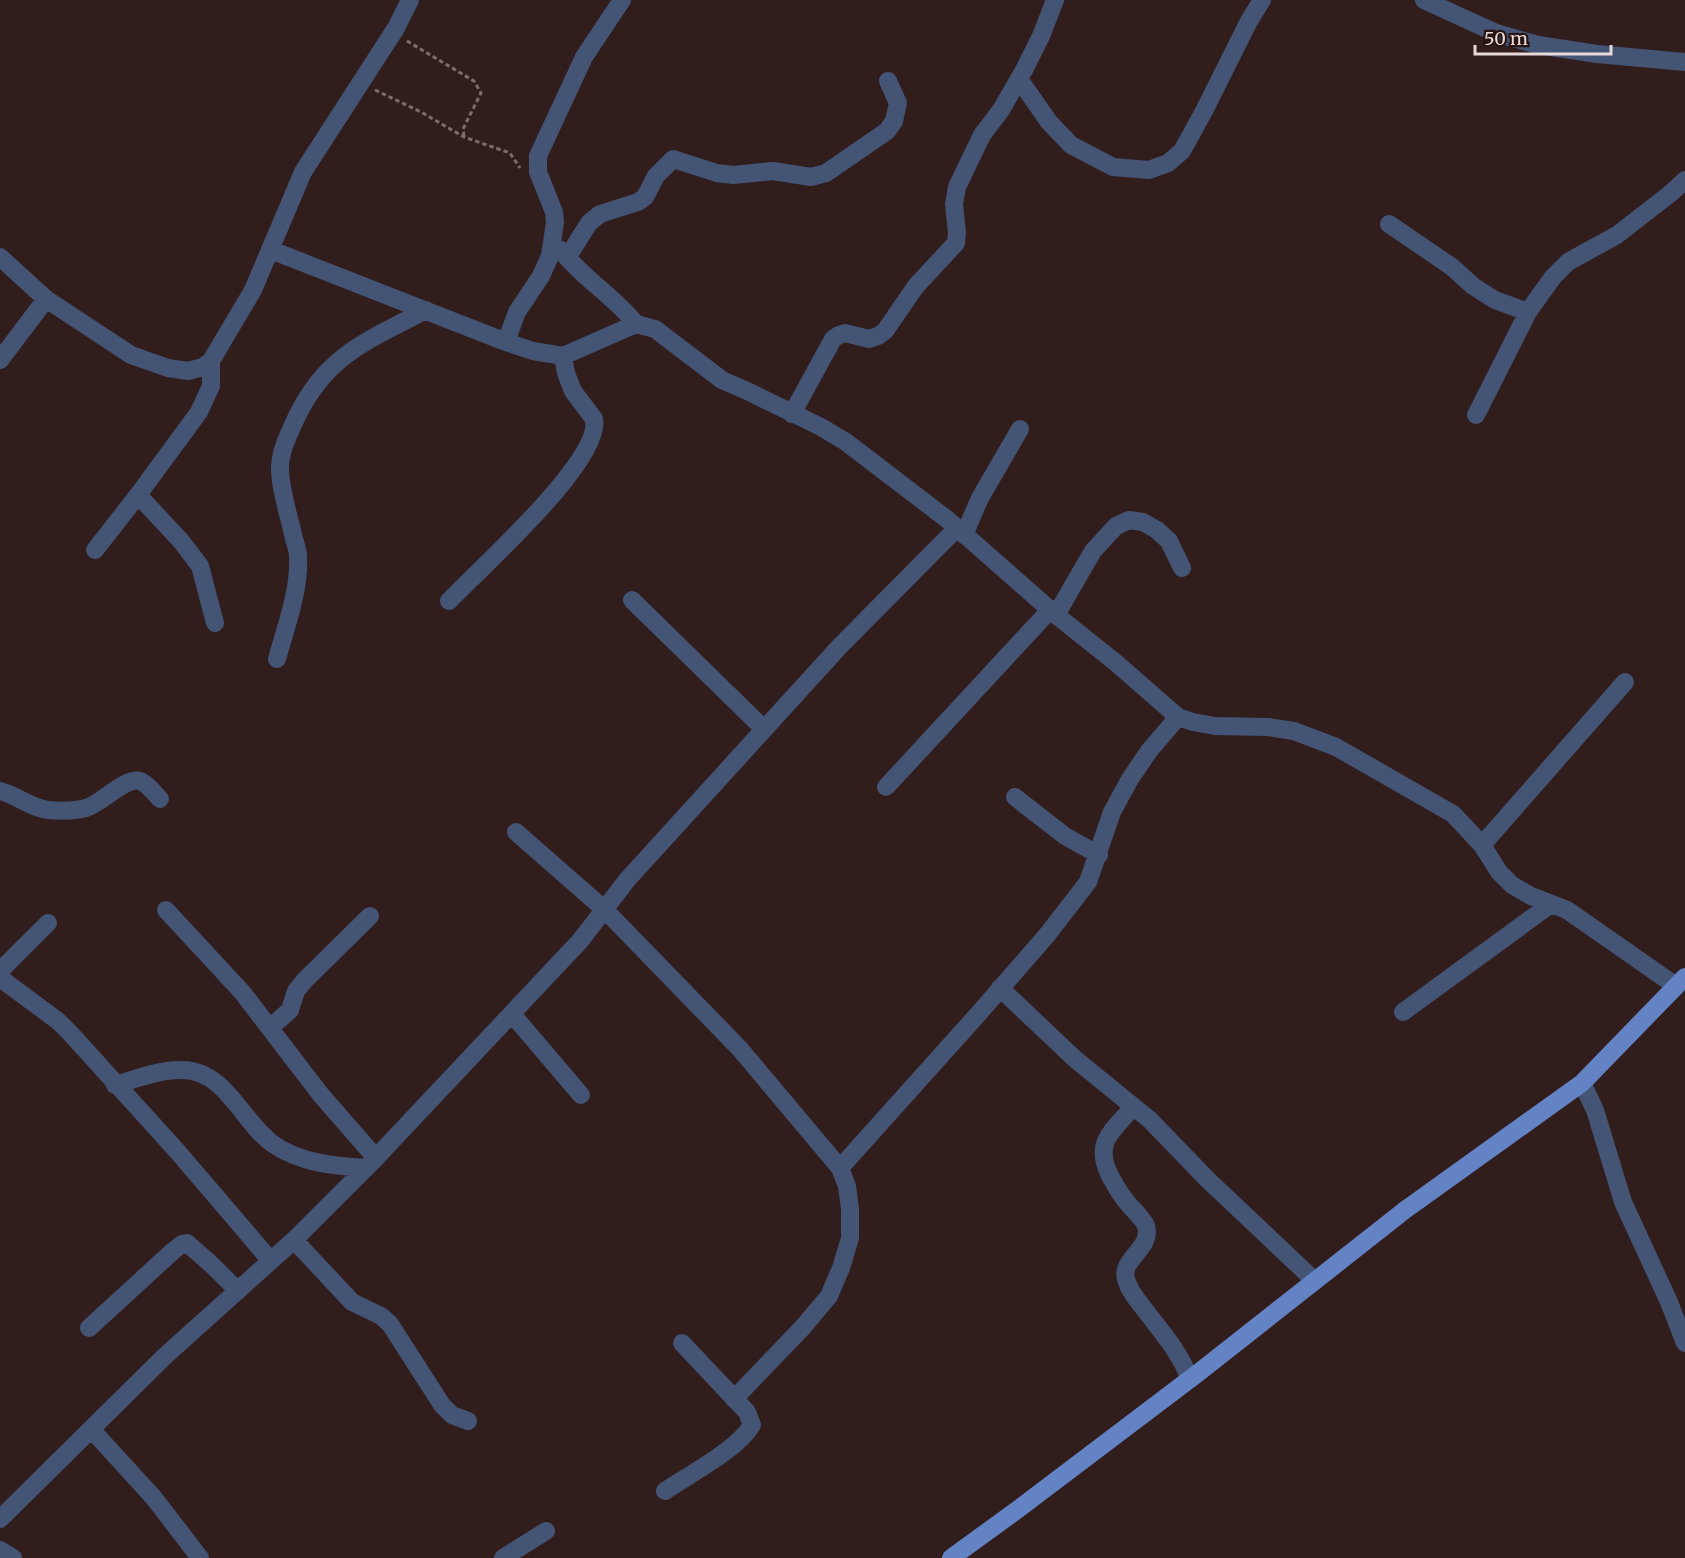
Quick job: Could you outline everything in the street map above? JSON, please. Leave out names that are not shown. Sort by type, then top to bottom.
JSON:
[{"type":"main road","points":[[951,1558],[1190,1379],[1406,1210],[1582,1083],[1681,982]]},
{"type":"street","points":[[0,258],[46,299],[131,355],[168,368],[188,371],[203,367],[211,361],[253,290],[303,172],[396,28],[410,0]]},
{"type":"street","points":[[506,342],[517,312],[541,276],[550,256],[553,239],[554,212],[538,172],[538,156],[585,57],[622,0]]},
{"type":"street","points":[[792,414],[833,339],[845,333],[870,339],[885,331],[916,286],[956,243],[954,204],[957,187],[982,135],[1001,110],[1019,79],[1041,36],[1055,0]]},
{"type":"street","points":[[1019,79],[1048,122],[1071,145],[1113,168],[1149,170],[1168,163],[1182,151],[1262,0]]},
{"type":"street","points":[[1424,0],[1496,33],[1538,45],[1597,54],[1685,62]]},
{"type":"street","points":[[567,258],[589,223],[600,214],[638,202],[645,197],[656,176],[673,159],[717,173],[733,175],[773,171],[811,177],[825,173],[886,131],[894,121],[898,103],[888,81]]},
{"type":"street","points":[[1476,415],[1528,312],[1553,277],[1568,262],[1617,235],[1685,180]]},
{"type":"street","points":[[1389,224],[1495,300],[1528,312]]},
{"type":"street","points":[[553,239],[567,258],[616,301],[636,324]]},
{"type":"street","points":[[271,250],[533,351],[563,356],[636,324],[655,329],[710,373],[821,427],[846,442],[961,531],[1178,717],[1215,726],[1269,727],[1294,731],[1336,747],[1453,814],[1482,845],[1499,872],[1512,885],[1531,896],[1567,910],[1681,982]]},
{"type":"street","points":[[0,360],[46,299]]},
{"type":"street","points":[[277,659],[295,592],[298,556],[280,469],[282,451],[295,419],[323,374],[341,357],[362,343],[426,310]]},
{"type":"street","points":[[449,601],[536,515],[576,466],[592,438],[596,425],[594,419],[573,391],[563,356]]},
{"type":"street","points":[[95,550],[199,412],[211,386],[211,361]]},
{"type":"street","points":[[0,1519],[165,1356],[294,1240],[371,1163],[512,1014],[580,941],[627,880],[840,646],[961,531],[1020,429]]},
{"type":"street","points":[[138,495],[181,541],[200,566],[215,623]]},
{"type":"street","points":[[886,787],[1053,612],[1093,551],[1116,526],[1129,520],[1143,522],[1157,530],[1169,541],[1182,568]]},
{"type":"street","points":[[632,600],[764,729]]},
{"type":"street","points":[[1482,845],[1625,682]]},
{"type":"street","points":[[840,1168],[1047,934],[1088,882],[1112,812],[1130,779],[1149,751],[1178,717]]},
{"type":"street","points":[[0,791],[10,794],[29,806],[46,810],[76,809],[87,808],[131,781],[138,780],[144,783],[160,800]]},
{"type":"street","points":[[1015,797],[1065,836],[1099,855]]},
{"type":"street","points":[[516,832],[605,910],[740,1049],[840,1168],[848,1186],[850,1238],[829,1296],[803,1327],[734,1399]]},
{"type":"street","points":[[1403,1012],[1551,904]]},
{"type":"street","points":[[166,910],[271,1027],[371,1163]]},
{"type":"street","points":[[271,1027],[290,1010],[296,992],[305,980],[370,916]]},
{"type":"street","points":[[0,971],[48,923]]},
{"type":"street","points":[[0,978],[58,1021],[177,1151],[271,1261]]},
{"type":"street","points":[[1000,988],[1075,1059],[1150,1120],[1208,1180],[1315,1281]]},
{"type":"street","points":[[512,1014],[581,1095]]},
{"type":"street","points":[[115,1085],[167,1071],[196,1071],[209,1077],[227,1093],[271,1142],[289,1154],[317,1163],[371,1163]]},
{"type":"street","points":[[1582,1083],[1595,1110],[1623,1202],[1680,1315],[1685,1343]]},
{"type":"street","points":[[1133,1107],[1109,1136],[1103,1146],[1102,1158],[1121,1195],[1146,1226],[1146,1237],[1141,1248],[1126,1266],[1125,1278],[1131,1291],[1182,1359],[1190,1379]]},
{"type":"street","points":[[294,1240],[352,1302],[381,1316],[390,1324],[442,1406],[452,1415],[468,1421]]},
{"type":"street","points":[[89,1328],[173,1251],[187,1243],[238,1290]]},
{"type":"street","points":[[665,1491],[747,1435],[752,1425],[747,1412],[682,1343]]},
{"type":"street","points":[[92,1429],[154,1498],[200,1558]]},
{"type":"street","points":[[503,1558],[546,1531]]},
{"type":"path","points":[[396,28],[405,40],[474,81],[479,87],[481,93],[464,129],[464,136]]},
{"type":"path","points":[[358,87],[375,90],[412,107],[464,136],[510,153],[530,183],[544,191]]}]
